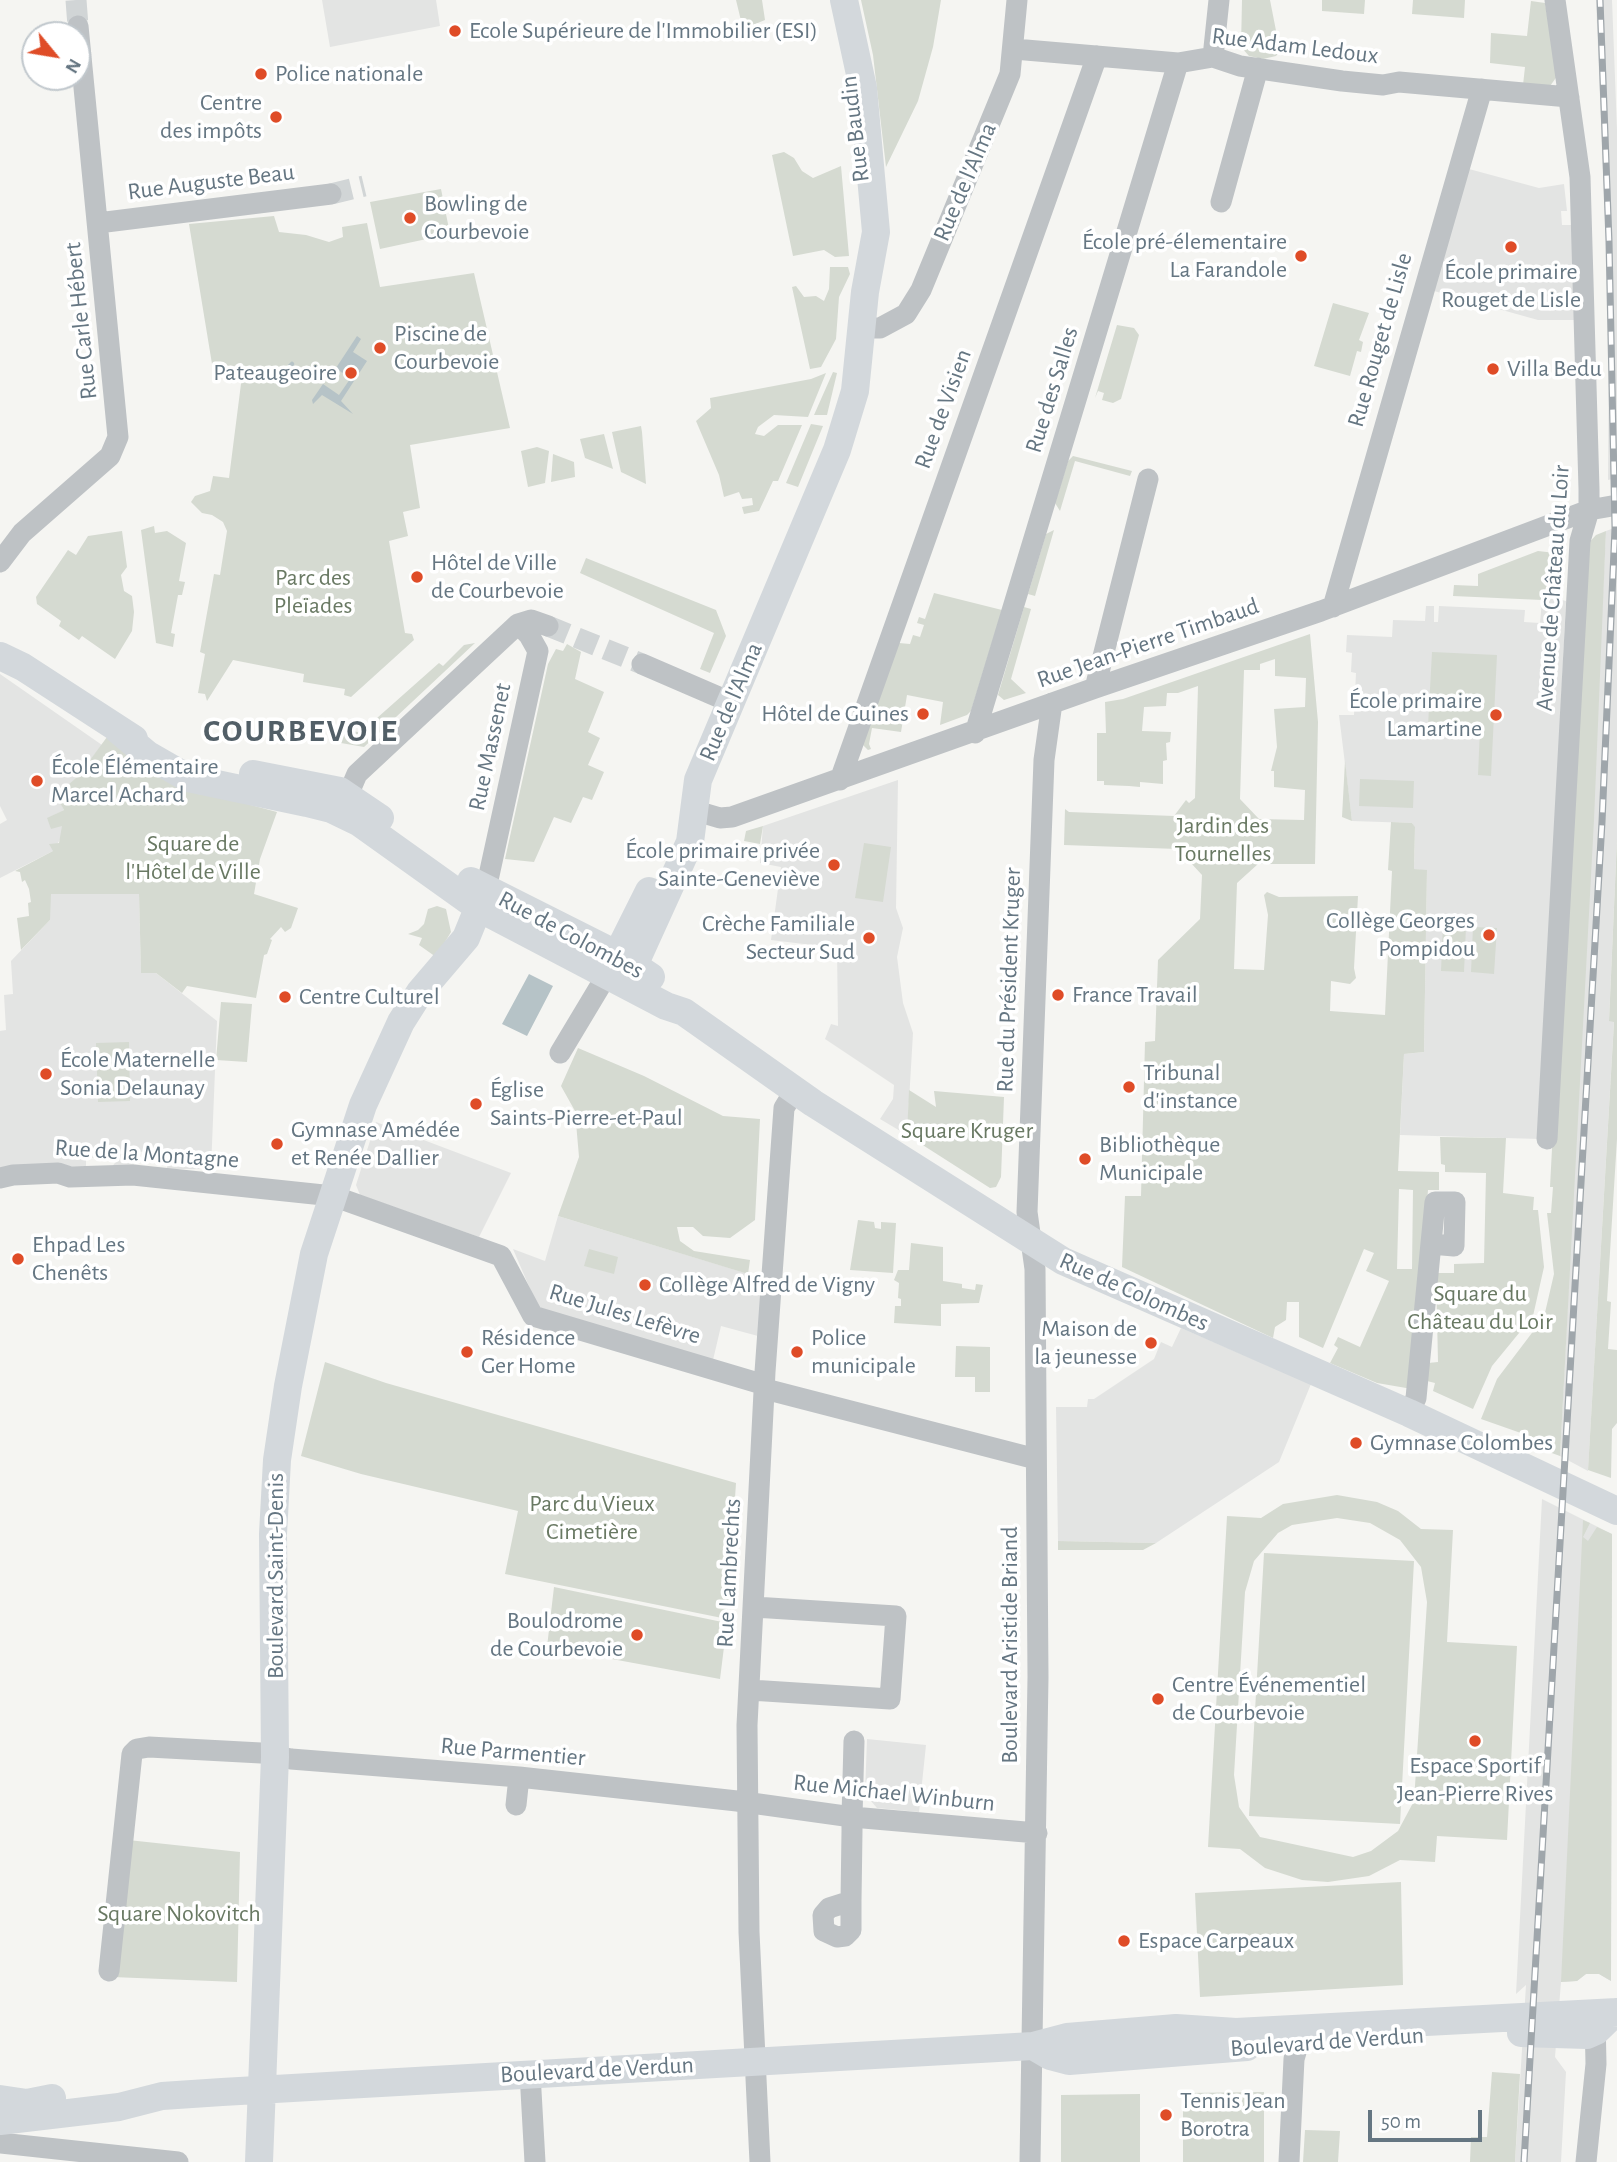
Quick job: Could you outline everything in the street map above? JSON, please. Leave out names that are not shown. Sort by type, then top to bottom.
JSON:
[{"type":"main road","name":"Rue Baudin","points":[[831,0],[854,104],[866,233],[872,259]]},
{"type":"main road","name":"Rue Baudin","points":[[824,479],[855,391],[876,232],[863,88],[844,0]]},
{"type":"main road","name":"Rue de l'Alma","points":[[622,969],[687,851],[698,780],[824,479]]},
{"type":"main road","name":"Rue de Colombes","points":[[0,639],[11,648],[12,662],[118,730],[180,759],[311,783],[346,805],[371,830],[483,898],[672,995],[684,1012],[795,1090],[1033,1244],[1080,1269],[1409,1413],[1617,1511]]},
{"type":"main road","name":"Rue de l'Alma","points":[[622,969],[674,834],[693,810]]},
{"type":"main road","name":"Boulevard Saint-Denis","points":[[259,2162],[275,1757],[276,1692],[271,1590],[277,1460],[314,1254],[363,1105],[401,1022],[420,992],[464,942],[483,898]]},
{"type":"main road","name":"Boulevard de Verdun","points":[[0,2121],[119,2107],[162,2096],[1033,2046],[1068,2037],[1176,2028],[1300,2036],[1606,2017]]},
{"type":"main road","name":"Boulevard de Verdun","points":[[13,2101],[110,2091],[140,2090],[162,2096]]},
{"type":"main road","name":"Boulevard de Verdun","points":[[0,2110],[20,2109],[13,2101]]},
{"type":"street","name":"Rue de l'Alma","points":[[862,328],[880,328],[906,314],[921,290],[1010,74],[1017,0]]},
{"type":"street","points":[[1213,57],[1219,0]]},
{"type":"street","name":"Avenue de Château du Loir","points":[[1546,1139],[1580,541],[1589,510],[1580,177],[1555,0]]},
{"type":"street","name":"Rue Adam Ledoux","points":[[1014,49],[1178,63],[1213,57],[1258,68],[1342,81],[1569,97]]},
{"type":"street","name":"Rue de Visien","points":[[840,780],[1097,56]]},
{"type":"street","name":"Rue des Salles","points":[[975,733],[1178,63]]},
{"type":"street","points":[[1221,202],[1258,68]]},
{"type":"street","name":"Rue Rouget de Lisle","points":[[1333,607],[1482,89]]},
{"type":"street","name":"Rue Carle Hébert","points":[[0,562],[22,533],[101,466],[116,445],[119,427],[85,91]]},
{"type":"street","name":"Rue Auguste Beau","points":[[98,223],[280,198],[331,194]]},
{"type":"street","points":[[1095,688],[1148,479]]},
{"type":"street","name":"Rue Jean-Pierre Timbaud","points":[[693,810],[727,818],[1333,607],[1589,510],[1617,505]]},
{"type":"street","points":[[346,805],[357,774],[518,624],[531,620],[548,626]]},
{"type":"street","name":"Rue Massenet","points":[[483,898],[538,651],[529,635],[518,624]]},
{"type":"street","points":[[642,664],[730,702]]},
{"type":"street","name":"Rue du Président Kruger","points":[[1033,1244],[1027,1212],[1044,760],[1052,704]]},
{"type":"street","name":"Rue du Président Kruger","points":[[1026,713],[1044,760]]},
{"type":"street","points":[[560,1053],[622,969]]},
{"type":"street","name":"Rue Lambrechts","points":[[760,2162],[754,2062],[746,1802],[765,1387],[784,1108],[795,1090]]},
{"type":"street","name":"Rue de la Montagne","points":[[0,1178],[58,1173],[70,1177],[132,1175],[333,1196],[501,1256]]},
{"type":"street","name":"Boulevard Aristide Briand","points":[[1030,2162],[1032,1928],[1037,1833],[1033,1244]]},
{"type":"street","points":[[1409,1413],[1416,1398],[1431,1244]]},
{"type":"street","name":"Rue Jules Lefèvre","points":[[501,1256],[533,1316],[765,1387],[1036,1459]]},
{"type":"street","points":[[750,1690],[890,1699],[896,1616],[754,1607]]},
{"type":"street","points":[[851,1901],[854,1741]]},
{"type":"street","name":"Rue Parmentier","points":[[109,1971],[132,1754],[137,1749],[149,1746],[247,1752],[275,1757],[519,1777],[746,1802]]},
{"type":"street","points":[[516,1805],[519,1777]]},
{"type":"street","name":"Rue Michael Winburn","points":[[746,1802],[852,1817],[1037,1833]]},
{"type":"street","points":[[1586,2162],[1596,2064],[1606,2017]]},
{"type":"street","points":[[1289,2162],[1300,2036]]},
{"type":"street","points":[[530,2073],[535,2162]]},
{"type":"street","points":[[0,2143],[129,2159],[178,2162]]},
{"type":"shaded area","points":[[322,0],[436,0],[440,26],[330,47]]},
{"type":"shaded area","points":[[1596,0],[1612,0],[1617,130],[1617,478],[1608,480],[1609,316]]},
{"type":"shaded area","name":"École primaire Rouget de Lisle","points":[[1469,169],[1539,188],[1564,184],[1567,211],[1561,211],[1562,225],[1574,225],[1578,320],[1538,320],[1434,291]]},
{"type":"shaded area","name":"Pateaugeoire","points":[[357,336],[361,339],[353,352],[367,361],[341,401],[353,414],[322,395],[313,404],[312,400],[323,384],[339,395],[350,379],[336,368]]},
{"type":"shaded area","points":[[1617,527],[1617,839],[1609,1020],[1614,1021],[1588,1471],[1560,1456],[1606,531]]},
{"type":"shaded area","points":[[1543,589],[1562,590],[1562,600],[1566,601],[1540,1139],[1400,1135],[1404,1054],[1424,1052],[1427,871],[1414,869],[1415,828],[1412,823],[1352,821],[1339,715],[1354,715],[1356,673],[1351,672],[1352,653],[1346,652],[1347,635],[1392,637],[1393,620],[1425,621],[1426,606],[1434,606],[1434,622],[1438,622],[1439,606],[1525,610],[1524,622],[1540,623]]},
{"type":"shaded area","name":"École Élémentaire Marcel Achard","points":[[0,674],[102,745],[79,775],[57,796],[64,810],[47,819],[62,826],[64,833],[53,851],[0,878],[0,824],[7,820],[0,806]]},
{"type":"shaded area","points":[[898,780],[896,908],[903,928],[897,957],[903,1003],[913,1033],[907,1135],[880,1119],[893,1099],[894,1085],[825,1039],[831,1024],[838,1026],[837,948],[771,940],[781,867],[760,863],[763,826]]},
{"type":"shaded area","points":[[50,894],[139,894],[141,972],[156,973],[217,1021],[211,1169],[167,1169],[167,1153],[128,1151],[127,1156],[135,1166],[112,1167],[119,1157],[86,1158],[86,1166],[0,1168],[0,1031],[6,1030],[4,995],[13,994],[11,961],[50,920]]},
{"type":"shaded area","points":[[529,974],[553,986],[527,1036],[502,1024]]},
{"type":"shaded area","points":[[376,1122],[511,1173],[479,1237],[360,1195],[356,1185]]},
{"type":"shaded area","name":"Collège Alfred de Vigny","points":[[558,1216],[762,1278],[758,1336],[721,1326],[713,1360],[536,1310],[513,1249],[545,1261]]},
{"type":"shaded area","points":[[1181,1328],[1311,1384],[1279,1462],[1156,1543],[1058,1541],[1056,1407],[1087,1407],[1088,1399],[1094,1399],[1154,1359],[1161,1342],[1172,1347]]},
{"type":"shaded area","points":[[1542,1499],[1612,1534],[1611,1981],[1599,1974],[1586,1974],[1577,1981],[1561,1982],[1555,2057],[1566,2072],[1561,2162],[1515,2162],[1526,1985],[1516,1994]]},
{"type":"shaded area","points":[[867,1739],[926,1745],[919,1812],[877,1808],[865,1794]]},
{"type":"green space","points":[[736,0],[762,0],[765,20],[743,29]]},
{"type":"green space","points":[[861,0],[941,0],[933,47],[918,101],[886,167],[873,55]]},
{"type":"green space","points":[[1242,0],[1270,0],[1280,51],[1276,56],[1263,59],[1249,56],[1241,47]]},
{"type":"green space","points":[[1322,0],[1365,0],[1364,14],[1322,11]]},
{"type":"green space","points":[[1413,0],[1465,0],[1464,18],[1412,14]]},
{"type":"green space","points":[[1531,1],[1545,3],[1558,75],[1550,86],[1523,85],[1525,67],[1490,63],[1491,33],[1527,36]]},
{"type":"green space","points":[[784,152],[794,158],[802,171],[813,178],[841,166],[849,256],[835,257],[824,250],[793,256],[772,155]]},
{"type":"green space","name":"Bowling de Courbevoie","points":[[441,189],[450,234],[380,249],[370,202]]},
{"type":"green space","name":"Parc des Pleïades","points":[[274,216],[279,232],[306,235],[329,242],[343,237],[342,227],[367,223],[380,287],[474,273],[510,428],[410,445],[420,508],[403,512],[408,536],[389,541],[405,633],[412,634],[414,640],[351,697],[344,695],[345,689],[303,682],[304,674],[233,660],[207,701],[205,694],[198,693],[205,654],[200,652],[214,574],[220,575],[227,531],[223,522],[212,515],[202,513],[191,502],[195,496],[210,491],[213,476],[229,478],[242,376],[213,370],[189,224]]},
{"type":"green space","points":[[830,267],[848,267],[850,274],[839,297],[836,339],[821,367],[810,369],[792,287],[796,286],[804,297],[816,296],[824,301],[829,289]]},
{"type":"green space","points":[[1333,303],[1369,313],[1359,340],[1363,342],[1361,352],[1357,351],[1350,376],[1314,366]]},
{"type":"green space","points":[[1117,325],[1134,328],[1139,335],[1121,399],[1113,403],[1102,400],[1104,393],[1098,391],[1095,398]]},
{"type":"green space","points":[[833,372],[837,373],[827,415],[814,415]]},
{"type":"green space","points":[[826,373],[808,417],[774,415],[758,427],[755,434],[764,436],[778,425],[802,425],[778,481],[773,481],[759,511],[744,514],[742,507],[753,505],[752,498],[742,499],[739,492],[724,497],[719,475],[696,421],[711,408],[710,398],[811,379]]},
{"type":"green space","points":[[811,424],[823,426],[798,487],[786,483]]},
{"type":"green space","points":[[641,426],[646,484],[621,472],[612,432]]},
{"type":"green space","points":[[604,434],[613,469],[585,458],[580,439]]},
{"type":"green space","points":[[537,447],[549,451],[545,483],[528,487],[521,451]]},
{"type":"green space","points":[[553,454],[574,462],[575,477],[551,482]]},
{"type":"green space","points":[[1073,456],[1132,471],[1130,476],[1075,461],[1060,511],[1055,503],[1068,461]]},
{"type":"green space","points":[[154,526],[155,533],[167,531],[186,543],[179,581],[185,582],[182,595],[178,595],[171,633],[175,634],[173,647],[156,643],[141,530]]},
{"type":"green space","points":[[1054,530],[1035,596],[1028,594],[1046,534]]},
{"type":"green space","points":[[122,531],[127,567],[121,575],[124,591],[132,596],[134,612],[132,631],[115,659],[82,636],[79,640],[59,626],[61,621],[37,604],[36,597],[68,550],[76,555],[88,536]]},
{"type":"green space","points":[[1606,531],[1594,820],[1560,1456],[1549,1452],[1547,1439],[1535,1438],[1481,1419],[1497,1379],[1544,1317],[1554,1274],[1547,1213],[1551,1213],[1553,1187],[1550,1187],[1581,592],[1586,546],[1596,535]]},
{"type":"green space","points":[[1538,551],[1564,554],[1562,590],[1543,589],[1542,600],[1453,596],[1454,585],[1478,586],[1478,574]]},
{"type":"green space","points":[[586,558],[716,610],[726,636],[710,673],[700,669],[714,633],[580,573]]},
{"type":"green space","points":[[934,593],[1002,610],[971,711],[940,725],[943,702],[907,695],[901,732],[872,728],[869,744],[871,749],[868,750],[862,744],[899,643],[910,644],[913,635],[920,637],[924,625],[917,623],[919,617],[925,619]]},
{"type":"green space","points":[[1024,607],[1031,609],[1011,679],[1026,693],[1004,700],[998,695]]},
{"type":"green space","name":"Jardin des Tournelles","points":[[1310,634],[1318,722],[1315,864],[1258,864],[1237,883],[1234,969],[1264,970],[1268,915],[1264,895],[1267,892],[1279,897],[1358,896],[1354,968],[1356,978],[1350,984],[1331,981],[1330,1011],[1385,1015],[1392,871],[1388,870],[1391,822],[1412,823],[1415,827],[1414,869],[1427,870],[1424,1052],[1404,1054],[1398,1171],[1439,1172],[1439,1190],[1428,1190],[1412,1389],[1377,1383],[1330,1363],[1338,1348],[1334,1345],[1338,1337],[1360,1347],[1389,1281],[1366,1271],[1374,1253],[1364,1249],[1323,1348],[1299,1337],[1299,1302],[1287,1302],[1286,1320],[1275,1327],[1273,1338],[1122,1267],[1125,1196],[1141,1196],[1145,1042],[1155,1041],[1158,960],[1200,919],[1202,875],[1178,849],[1064,845],[1065,809],[1069,812],[1174,816],[1186,800],[1189,803],[1195,798],[1198,686],[1178,693],[1167,693],[1166,706],[1144,707],[1142,731],[1171,732],[1170,742],[1166,743],[1167,760],[1163,761],[1163,784],[1140,782],[1140,787],[1104,785],[1104,781],[1097,781],[1097,733],[1106,733],[1105,702],[1123,699]],"holes":[[[1275,659],[1275,676],[1306,678],[1305,707],[1274,709],[1277,747],[1271,771],[1274,771],[1274,787],[1305,790],[1304,820],[1259,819],[1240,799],[1244,670],[1260,670],[1260,664]],[[1399,1189],[1413,1190],[1412,1269],[1397,1269]]]},
{"type":"green space","points":[[475,643],[364,747],[341,743],[344,730],[358,732],[360,725],[368,726],[439,663],[443,666],[464,645]]},
{"type":"green space","points":[[567,644],[581,652],[575,679],[604,692],[588,732],[600,738],[588,765],[604,772],[592,800],[583,797],[571,823],[554,817],[534,862],[505,859],[548,664],[556,649],[563,651]]},
{"type":"green space","points":[[1432,652],[1497,655],[1491,776],[1478,775],[1480,729],[1428,726]]},
{"type":"green space","name":"Square de l'Hôtel de Ville","points":[[107,737],[191,789],[277,812],[260,859],[254,894],[298,908],[291,928],[285,932],[281,927],[270,939],[272,940],[267,954],[264,955],[256,998],[187,986],[182,993],[156,973],[141,973],[139,894],[51,894],[50,920],[21,950],[17,918],[29,916],[28,903],[31,902],[25,880],[22,882],[20,872],[15,871],[53,851],[49,844],[59,843],[62,826],[51,829],[47,818],[64,810],[56,796],[79,775]]},
{"type":"green space","points":[[1345,761],[1352,821],[1342,817]]},
{"type":"green space","points":[[1360,779],[1414,781],[1413,808],[1359,806]]},
{"type":"green space","points":[[763,826],[760,844],[744,841],[746,831]]},
{"type":"green space","points":[[1617,839],[1617,1139],[1607,1301],[1611,1302],[1608,1349],[1617,1350],[1617,1423],[1612,1429],[1611,1478],[1588,1470],[1614,1022],[1609,1021]]},
{"type":"green space","points":[[864,843],[891,847],[883,902],[855,898]]},
{"type":"green space","points":[[437,906],[446,909],[451,932],[436,957],[419,945],[422,938],[408,934],[424,924],[428,909]]},
{"type":"green space","points":[[1443,925],[1466,927],[1464,972],[1441,971]]},
{"type":"green space","points":[[1473,927],[1497,928],[1494,974],[1471,972]]},
{"type":"green space","points":[[221,1002],[252,1004],[247,1062],[216,1060]]},
{"type":"green space","points":[[129,1042],[130,1101],[98,1102],[96,1043]]},
{"type":"green space","points":[[578,1048],[644,1076],[723,1116],[760,1119],[755,1220],[730,1238],[703,1236],[693,1227],[677,1227],[680,1241],[694,1251],[750,1260],[748,1274],[558,1216],[579,1157],[575,1111],[561,1086]]},
{"type":"green space","name":"Square Kruger","points":[[909,1090],[936,1107],[934,1091],[1004,1097],[1001,1177],[996,1187],[990,1188],[907,1135]]},
{"type":"green space","name":"Square du Château du Loir","points":[[1440,1137],[1506,1138],[1503,1193],[1534,1197],[1533,1210],[1538,1210],[1544,1267],[1533,1316],[1492,1366],[1473,1409],[1433,1391],[1435,1383],[1427,1381],[1428,1363],[1438,1362],[1436,1273],[1454,1273],[1454,1264],[1484,1263],[1486,1173],[1445,1172],[1445,1165],[1441,1164]]},
{"type":"green space","points":[[858,1220],[874,1222],[875,1228],[881,1229],[881,1222],[896,1223],[893,1273],[850,1270]]},
{"type":"green space","points":[[911,1243],[943,1247],[943,1281],[962,1284],[962,1288],[975,1290],[976,1284],[983,1285],[979,1303],[941,1304],[941,1326],[894,1323],[895,1306],[901,1306],[901,1299],[898,1298],[899,1283],[894,1280],[898,1270],[909,1270]]},
{"type":"green space","points":[[589,1249],[618,1257],[614,1274],[584,1266]]},
{"type":"green space","points":[[956,1346],[990,1347],[990,1392],[975,1392],[975,1377],[955,1377]]},
{"type":"green space","name":"Parc du Vieux Cimetière","points":[[325,1362],[386,1383],[736,1483],[727,1619],[505,1574],[518,1511],[361,1474],[301,1456]]},
{"type":"green space","points":[[1337,1495],[1377,1502],[1398,1511],[1421,1529],[1453,1530],[1447,1642],[1517,1646],[1507,1840],[1437,1836],[1435,1862],[1400,1860],[1369,1876],[1328,1882],[1302,1880],[1265,1868],[1240,1849],[1208,1847],[1227,1516],[1261,1518],[1283,1504]],"holes":[[[1337,1518],[1370,1523],[1400,1540],[1421,1567],[1427,1602],[1414,1801],[1398,1831],[1371,1851],[1353,1857],[1260,1837],[1239,1807],[1234,1775],[1245,1592],[1254,1561],[1278,1533],[1292,1525]]]},
{"type":"green space","points":[[1583,1520],[1590,1523],[1583,1537],[1588,1541],[1597,1527],[1612,1534],[1611,1981],[1599,1974],[1586,1974],[1577,1981],[1561,1982]]},
{"type":"green space","points":[[1058,1541],[1156,1543],[1143,1550],[1058,1550]]},
{"type":"green space","points":[[1264,1553],[1414,1561],[1400,1824],[1249,1816]]},
{"type":"green space","name":"Boulodrome de Courbevoie","points":[[554,1587],[727,1623],[720,1679],[547,1647]]},
{"type":"green space","name":"Square Nokovitch","points":[[128,1840],[240,1852],[237,1982],[112,1977]]},
{"type":"green space","points":[[1401,1882],[1403,1985],[1200,1997],[1195,1893]]},
{"type":"green space","points":[[1492,2072],[1520,2074],[1515,2162],[1470,2162],[1471,2137],[1487,2137]]},
{"type":"green space","points":[[1264,2092],[1264,2162],[1183,2162],[1183,2093]]},
{"type":"green space","points":[[1140,2094],[1140,2162],[1061,2162],[1061,2095]]},
{"type":"green space","points":[[1305,2130],[1340,2131],[1338,2162],[1303,2162]]},
{"type":"tunnel","points":[[76,0],[78,21]]},
{"type":"tunnel","points":[[331,194],[364,186]]},
{"type":"tunnel","points":[[548,626],[642,664]]},
{"type":"railway","points":[[1524,2162],[1602,822],[1615,528],[1609,241],[1600,0]]},
{"type":"place","name":"Ecole Supérieure de l'Immobilier (ESI)","points":[[455,31]]},
{"type":"place","name":"Police nationale","points":[[261,74]]},
{"type":"place","name":"Centre des impôts","points":[[276,117]]},
{"type":"place","name":"Bowling de Courbevoie","points":[[410,218]]},
{"type":"place","name":"École primaire Rouget de Lisle","points":[[1511,247]]},
{"type":"place","name":"École pré-élementaire La Farandole","points":[[1301,256]]},
{"type":"place","name":"Piscine de Courbevoie","points":[[380,348]]},
{"type":"place","name":"Villa Bedu","points":[[1493,369]]},
{"type":"place","name":"Pateaugeoire","points":[[351,373]]},
{"type":"place","name":"Hôtel de Ville de Courbevoie","points":[[417,577]]},
{"type":"place","name":"Hôtel de Guines","points":[[923,714]]},
{"type":"place","name":"École primaire Lamartine","points":[[1496,715]]},
{"type":"place","name":"École Élémentaire Marcel Achard","points":[[37,781]]},
{"type":"place","name":"École primaire privée Sainte-Geneviève","points":[[834,865]]},
{"type":"place","name":"Collège Georges Pompidou","points":[[1489,935]]},
{"type":"place","name":"Crèche Familiale Secteur Sud","points":[[869,938]]},
{"type":"place","name":"France Travail","points":[[1058,995]]},
{"type":"place","name":"Centre Culturel","points":[[285,997]]},
{"type":"place","name":"École Maternelle Sonia Delaunay","points":[[46,1074]]},
{"type":"place","name":"Tribunal d'instance","points":[[1129,1087]]},
{"type":"place","name":"Église Saints-Pierre-et-Paul","points":[[476,1104]]},
{"type":"place","name":"Gymnase Amédée et Renée Dallier","points":[[277,1144]]},
{"type":"place","name":"Bibliothèque Municipale","points":[[1085,1159]]},
{"type":"place","name":"Ehpad Les Chenêts","points":[[18,1259]]},
{"type":"place","name":"Collège Alfred de Vigny","points":[[645,1285]]},
{"type":"place","name":"Maison de la jeunesse","points":[[1151,1343]]},
{"type":"place","name":"Résidence Ger Home","points":[[467,1352]]},
{"type":"place","name":"Police municipale","points":[[797,1352]]},
{"type":"place","name":"Gymnase Colombes","points":[[1356,1443]]},
{"type":"place","name":"Boulodrome de Courbevoie","points":[[637,1635]]},
{"type":"place","name":"Centre Événementiel de Courbevoie","points":[[1158,1699]]},
{"type":"place","name":"Espace Sportif Jean-Pierre Rives","points":[[1475,1741]]},
{"type":"place","name":"Espace Carpeaux","points":[[1124,1941]]},
{"type":"place","name":"Tennis Jean Borotra","points":[[1166,2115]]},
{"type":"district","name":"COURBEVOIE","points":[[301,731]]}]
